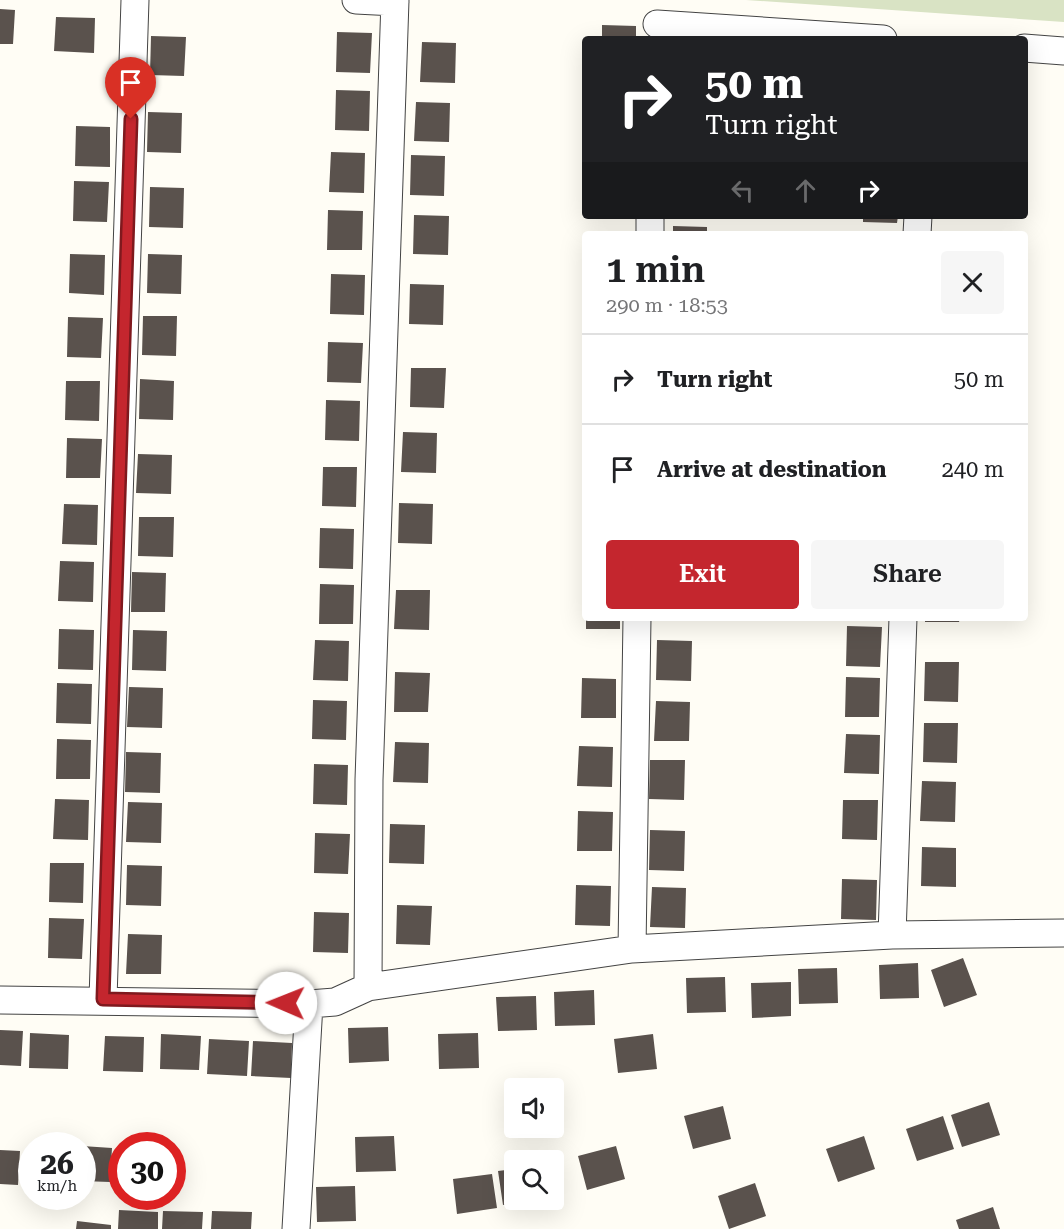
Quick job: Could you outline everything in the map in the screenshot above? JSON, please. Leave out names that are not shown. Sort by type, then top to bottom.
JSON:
[{"type":"street","points":[[103,999],[135,0]]},
{"type":"street","points":[[356,0],[395,1],[369,768],[368,987]]},
{"type":"street","points":[[657,21],[845,36]]},
{"type":"street","points":[[1028,48],[1064,51]]},
{"type":"street","points":[[632,949],[638,621]]},
{"type":"street","points":[[892,935],[903,621]]},
{"type":"street","points":[[0,1000],[103,999],[309,1004],[334,1002],[368,987],[632,949],[892,935],[1064,933]]},
{"type":"street","points":[[296,1229],[309,1004]]},
{"type":"green space","points":[[746,0],[1064,0],[1064,22]]},
{"type":"building","points":[[0,9],[15,10],[13,44],[0,44]]},
{"type":"building","points":[[56,17],[95,18],[94,53],[54,51]]},
{"type":"building","points":[[602,25],[636,26],[636,36],[602,36]]},
{"type":"building","points":[[337,32],[372,33],[370,73],[336,72]]},
{"type":"building","points":[[151,36],[186,37],[184,76],[150,75]]},
{"type":"building","points":[[422,42],[456,43],[455,83],[420,82]]},
{"type":"building","points":[[336,90],[370,91],[369,131],[335,130]]},
{"type":"building","points":[[416,102],[450,103],[449,142],[414,141]]},
{"type":"building","points":[[148,112],[182,113],[181,153],[147,152]]},
{"type":"building","points":[[76,126],[110,127],[110,167],[75,166]]},
{"type":"building","points":[[331,152],[365,153],[364,193],[329,192]]},
{"type":"building","points":[[411,155],[445,156],[444,196],[410,195]]},
{"type":"building","points":[[74,181],[109,182],[107,222],[73,221]]},
{"type":"building","points":[[150,187],[184,188],[183,228],[149,227]]},
{"type":"building","points":[[328,210],[363,211],[362,250],[327,250]]},
{"type":"building","points":[[414,215],[449,216],[448,255],[413,254]]},
{"type":"building","points":[[863,219],[898,219],[897,223],[863,222]]},
{"type":"building","points":[[673,226],[707,227],[707,231],[673,231]]},
{"type":"building","points":[[70,254],[105,255],[104,295],[69,293]]},
{"type":"building","points":[[148,254],[182,255],[181,294],[147,293]]},
{"type":"building","points":[[331,274],[365,275],[364,315],[330,314]]},
{"type":"building","points":[[410,284],[444,285],[443,325],[409,324]]},
{"type":"building","points":[[143,316],[177,316],[176,356],[142,355]]},
{"type":"building","points":[[68,317],[103,318],[101,358],[67,357]]},
{"type":"building","points":[[328,342],[363,343],[361,383],[327,382]]},
{"type":"building","points":[[411,368],[446,368],[444,408],[410,407]]},
{"type":"building","points":[[140,379],[174,381],[173,420],[139,419]]},
{"type":"building","points":[[66,381],[100,381],[99,421],[65,420]]},
{"type":"building","points":[[326,400],[360,401],[359,441],[325,440]]},
{"type":"building","points":[[403,432],[437,433],[436,473],[401,472]]},
{"type":"building","points":[[67,438],[102,439],[100,478],[66,478]]},
{"type":"building","points":[[138,454],[172,455],[171,494],[136,493]]},
{"type":"building","points":[[323,467],[357,467],[356,507],[322,506]]},
{"type":"building","points":[[399,503],[433,504],[432,544],[398,543]]},
{"type":"building","points":[[64,504],[98,505],[97,545],[62,544]]},
{"type":"building","points":[[139,517],[174,517],[173,557],[138,556]]},
{"type":"building","points":[[320,528],[354,529],[353,569],[319,568]]},
{"type":"building","points":[[60,561],[94,562],[93,602],[58,601]]},
{"type":"building","points":[[132,572],[166,573],[165,612],[131,612]]},
{"type":"building","points":[[320,584],[354,585],[353,624],[319,624]]},
{"type":"building","points":[[396,590],[430,590],[429,630],[394,629]]},
{"type":"building","points":[[586,621],[620,621],[620,629],[586,629]]},
{"type":"building","points":[[925,621],[959,621],[959,622]]},
{"type":"building","points":[[847,626],[882,627],[880,667],[846,666]]},
{"type":"building","points":[[59,629],[94,630],[93,670],[58,669]]},
{"type":"building","points":[[133,630],[167,631],[166,671],[132,670]]},
{"type":"building","points":[[315,640],[349,641],[348,681],[313,680]]},
{"type":"building","points":[[657,640],[692,641],[691,681],[656,680]]},
{"type":"building","points":[[925,662],[959,662],[958,702],[924,701]]},
{"type":"building","points":[[395,672],[430,673],[428,712],[394,712]]},
{"type":"building","points":[[846,677],[880,678],[879,717],[845,717]]},
{"type":"building","points":[[582,678],[616,679],[616,718],[581,718]]},
{"type":"building","points":[[57,683],[92,684],[91,724],[56,723]]},
{"type":"building","points":[[129,687],[163,688],[162,728],[127,727]]},
{"type":"building","points":[[313,700],[347,701],[346,740],[312,739]]},
{"type":"building","points":[[656,701],[690,702],[689,741],[654,741]]},
{"type":"building","points":[[924,723],[958,723],[957,763],[923,762]]},
{"type":"building","points":[[846,734],[880,735],[879,774],[844,773]]},
{"type":"building","points":[[57,739],[91,740],[90,779],[56,779]]},
{"type":"building","points":[[395,742],[429,743],[428,783],[393,782]]},
{"type":"building","points":[[579,746],[613,747],[612,787],[577,786]]},
{"type":"building","points":[[126,752],[161,753],[160,793],[125,792]]},
{"type":"building","points":[[650,760],[685,760],[684,800],[649,799]]},
{"type":"building","points":[[314,764],[348,765],[347,805],[313,804]]},
{"type":"building","points":[[922,781],[956,782],[955,822],[920,821]]},
{"type":"building","points":[[55,799],[89,800],[88,840],[53,839]]},
{"type":"building","points":[[843,800],[878,800],[877,840],[842,839]]},
{"type":"building","points":[[128,802],[162,803],[161,843],[126,842]]},
{"type":"building","points":[[578,811],[613,812],[612,851],[577,851]]},
{"type":"building","points":[[390,824],[425,825],[424,864],[389,863]]},
{"type":"building","points":[[650,830],[685,831],[684,871],[649,870]]},
{"type":"building","points":[[315,833],[350,834],[348,874],[314,873]]},
{"type":"building","points":[[922,847],[956,848],[956,887],[921,886]]},
{"type":"building","points":[[50,863],[84,863],[83,903],[49,902]]},
{"type":"building","points":[[127,865],[162,866],[161,906],[126,905]]},
{"type":"building","points":[[842,879],[877,880],[876,920],[841,919]]},
{"type":"building","points":[[576,885],[611,886],[610,926],[575,925]]},
{"type":"building","points":[[652,887],[686,888],[685,928],[650,927]]},
{"type":"building","points":[[397,905],[432,906],[430,945],[396,944]]},
{"type":"building","points":[[314,912],[349,913],[348,953],[313,952]]},
{"type":"building","points":[[49,918],[84,919],[82,959],[48,958]]},
{"type":"building","points":[[128,934],[162,935],[161,974],[126,974]]},
{"type":"building","points":[[963,958],[977,995],[944,1007],[931,970]]},
{"type":"building","points":[[918,963],[919,998],[880,999],[879,965]]},
{"type":"building","points":[[837,968],[838,1003],[799,1004],[798,969]]},
{"type":"building","points":[[725,977],[726,1012],[687,1013],[686,978]]},
{"type":"building","points":[[791,982],[791,1016],[752,1018],[751,983]]},
{"type":"building","points":[[594,990],[595,1025],[555,1026],[554,992]]},
{"type":"building","points":[[536,996],[537,1030],[498,1031],[496,997]]},
{"type":"building","points":[[388,1027],[389,1061],[349,1063],[348,1028]]},
{"type":"building","points":[[0,1030],[23,1031],[21,1066],[0,1065]]},
{"type":"building","points":[[30,1033],[69,1035],[68,1069],[29,1068]]},
{"type":"building","points":[[478,1033],[479,1068],[439,1069],[438,1034]]},
{"type":"building","points":[[161,1034],[201,1036],[199,1070],[160,1069]]},
{"type":"building","points":[[653,1034],[657,1069],[618,1073],[614,1039]]},
{"type":"building","points":[[105,1036],[144,1037],[143,1072],[103,1071]]},
{"type":"building","points":[[209,1039],[249,1041],[247,1076],[207,1074]]},
{"type":"building","points":[[253,1041],[292,1043],[291,1078],[251,1076]]},
{"type":"building","points":[[989,1102],[1000,1135],[962,1147],[951,1115]]},
{"type":"building","points":[[723,1106],[731,1139],[693,1149],[684,1116]]},
{"type":"building","points":[[943,1116],[954,1149],[917,1161],[906,1129]]},
{"type":"building","points":[[394,1136],[396,1171],[356,1172],[355,1137]]},
{"type":"building","points":[[864,1136],[875,1169],[838,1182],[826,1149]]},
{"type":"building","points":[[616,1146],[625,1179],[587,1190],[578,1156]]},
{"type":"building","points":[[96,1147],[108,1148],[108,1182],[96,1182]]},
{"type":"building","points":[[0,1150],[18,1151],[18,1185],[0,1184]]},
{"type":"building","points":[[504,1170],[504,1205],[503,1205],[498,1171]]},
{"type":"building","points":[[492,1174],[497,1208],[457,1214],[453,1179]]},
{"type":"building","points":[[755,1183],[766,1216],[729,1229],[718,1196]]},
{"type":"building","points":[[355,1186],[356,1221],[317,1222],[316,1187]]},
{"type":"building","points":[[993,1207],[1000,1229],[959,1229],[956,1220]]},
{"type":"building","points":[[119,1210],[158,1212],[158,1229],[118,1229]]},
{"type":"building","points":[[163,1211],[203,1212],[202,1229],[162,1229]]},
{"type":"building","points":[[212,1211],[252,1212],[251,1229],[211,1229]]},
{"type":"building","points":[[77,1221],[111,1225],[111,1229],[76,1229]]},
{"type":"route","points":[[131,119],[103,999],[286,1003]]}]
